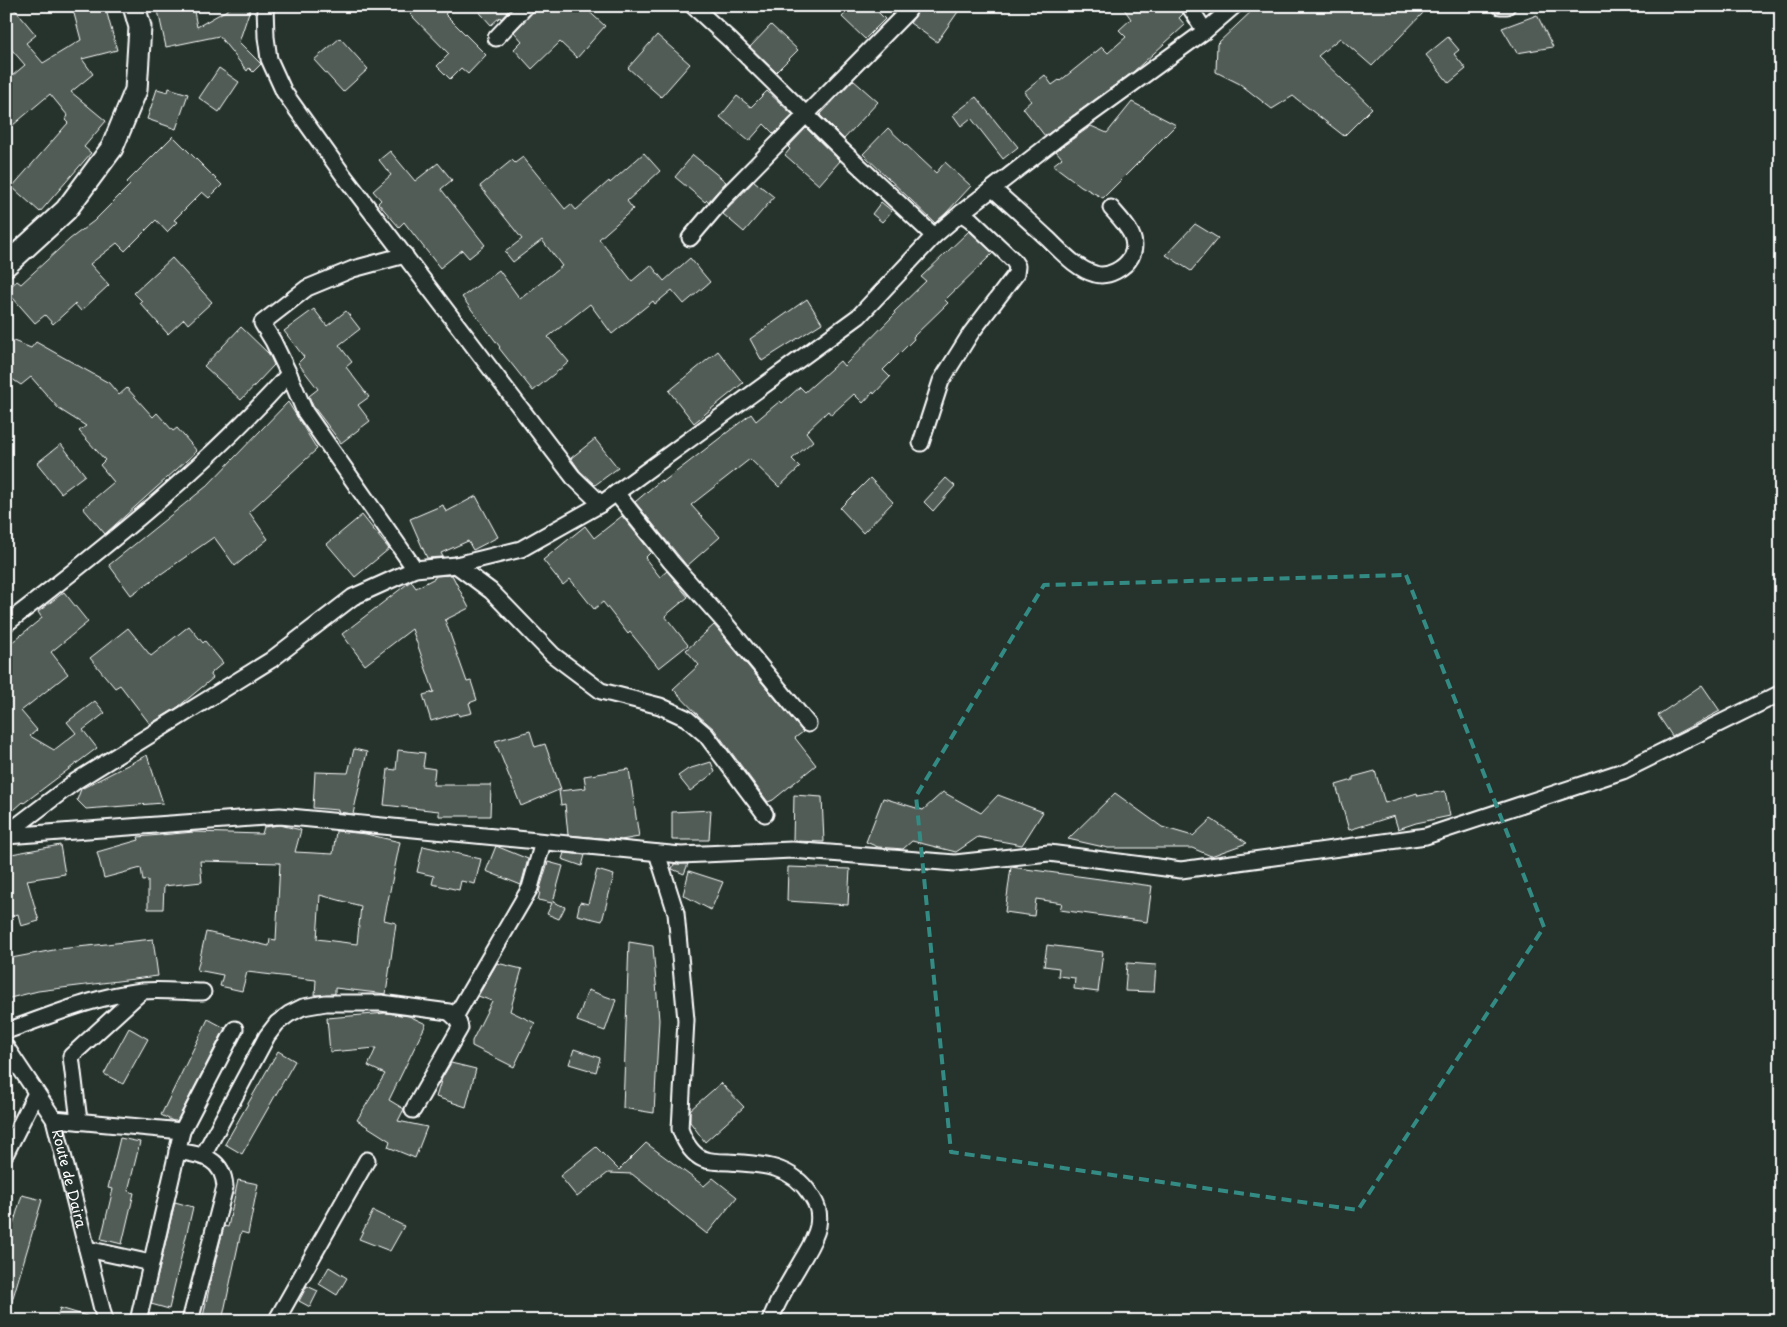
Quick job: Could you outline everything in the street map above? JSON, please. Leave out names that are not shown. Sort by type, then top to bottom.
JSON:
[{"type":"street","points":[[6,265],[66,210],[112,148],[136,90],[140,28],[134,6]]},
{"type":"street","points":[[265,6],[269,59],[284,92],[344,176],[573,476],[601,504]]},
{"type":"street","points":[[496,38],[526,6]]},
{"type":"street","points":[[693,6],[934,236]]},
{"type":"street","points":[[1189,6],[1205,31]]},
{"type":"street","points":[[6,835],[76,781],[271,660],[352,597],[415,569],[456,565],[521,549],[601,504],[859,316],[934,236],[961,213],[1059,137],[1205,31],[1234,6]]},
{"type":"street","points":[[1500,6],[1507,6]]},
{"type":"street","points":[[690,238],[724,198],[908,11]]},
{"type":"street","points":[[993,189],[1068,258],[1097,275],[1110,274],[1122,267],[1130,258],[1134,247],[1133,236],[1112,208]]},
{"type":"street","points":[[921,443],[942,381],[971,333],[1016,274],[1017,266],[1013,260],[971,220],[961,213]]},
{"type":"street","points":[[405,255],[352,269],[307,288],[262,323],[289,374],[305,412],[415,569]]},
{"type":"street","points":[[6,624],[85,563],[171,491],[234,434],[289,374]]},
{"type":"street","points":[[616,493],[671,562],[725,623],[808,724]]},
{"type":"street","points":[[456,565],[491,591],[553,655],[601,691],[660,706],[686,718],[706,735],[765,814]]},
{"type":"street","points":[[6,835],[280,816],[682,855],[792,850],[955,863],[1049,854],[1181,870],[1426,836],[1623,771],[1781,693]]},
{"type":"street","points":[[455,1017],[530,888],[543,842]]},
{"type":"street","points":[[657,853],[676,913],[686,1020],[680,1129],[684,1140],[702,1158],[713,1161],[760,1164],[776,1167],[790,1173],[805,1186],[820,1212],[818,1228],[811,1245],[777,1302],[770,1321]]},
{"type":"street","points":[[6,1031],[81,1005],[142,991],[203,992]]},
{"type":"street","points":[[79,1121],[71,1056],[142,991]]},
{"type":"street","points":[[203,1156],[267,1036],[277,1023],[289,1014],[303,1008],[326,1003],[381,1002],[449,1012],[455,1017],[459,1022],[460,1028],[413,1110]]},
{"type":"street","points":[[138,1321],[182,1131],[235,1029]]},
{"type":"street","name":"Route de Daira","points":[[6,1047],[54,1119],[105,1321]]},
{"type":"street","points":[[6,1153],[36,1093]]},
{"type":"street","points":[[54,1119],[182,1131]]},
{"type":"street","points":[[177,1151],[203,1156],[214,1162],[224,1176],[225,1186],[190,1321]]},
{"type":"street","points":[[276,1321],[366,1160]]},
{"type":"street","points":[[87,1248],[151,1263]]},
{"type":"highlighted area","points":[[1406,575],[1544,927],[1358,1210],[951,1152],[916,796],[1044,585]]},
{"type":"building","points":[[6,6],[12,6],[36,35],[26,43],[43,63],[81,40],[72,6],[105,6],[117,50],[82,59],[93,74],[71,92],[106,121],[84,147],[91,153],[40,212],[12,187],[68,123],[65,120],[68,116],[50,94],[6,131],[6,81],[25,65],[6,43]]},
{"type":"building","points":[[157,6],[193,6],[197,27],[234,6],[251,6],[239,42],[261,64],[253,72],[249,68],[247,71],[219,36],[166,47]]},
{"type":"building","points":[[419,6],[454,6],[445,14],[486,55],[468,74],[461,68],[450,79],[437,66],[449,54],[410,14]]},
{"type":"building","points":[[474,6],[513,6],[501,19],[500,17],[491,25]]},
{"type":"building","points":[[535,6],[583,6],[605,26],[577,58],[560,42],[532,69],[514,49],[522,41],[514,32],[533,12]]},
{"type":"building","points":[[852,6],[872,6],[885,19],[865,39],[842,17]]},
{"type":"building","points":[[922,6],[962,6],[937,42],[910,23]]},
{"type":"building","points":[[1122,6],[1180,6],[1183,14],[1179,18],[1185,25],[1133,72],[1045,136],[1023,108],[1031,101],[1024,92],[1045,75],[1052,85],[1060,81],[1102,47],[1108,53],[1126,37],[1119,30],[1131,19]]},
{"type":"building","points":[[1257,6],[1415,6],[1423,13],[1372,66],[1340,38],[1318,56],[1372,108],[1344,136],[1293,96],[1272,109],[1240,84],[1216,72],[1217,44]]},
{"type":"building","points":[[1537,15],[1553,47],[1517,53],[1502,28]]},
{"type":"building","points":[[771,25],[798,50],[776,72],[750,47]]},
{"type":"building","points":[[657,35],[690,64],[661,97],[628,68]]},
{"type":"building","points":[[1448,37],[1459,50],[1454,54],[1466,69],[1449,83],[1426,55]]},
{"type":"building","points":[[340,38],[368,69],[343,92],[314,60]]},
{"type":"building","points":[[219,68],[239,82],[219,112],[199,98]]},
{"type":"building","points":[[853,80],[878,102],[844,139],[820,115]]},
{"type":"building","points":[[169,88],[188,94],[176,129],[147,119],[157,89],[168,92]]},
{"type":"building","points":[[767,91],[793,115],[774,134],[764,124],[749,141],[720,117],[737,96],[751,107]]},
{"type":"building","points":[[976,97],[1018,147],[1003,159],[971,118],[961,126],[953,115]]},
{"type":"building","points":[[1132,102],[1176,125],[1103,198],[1081,186],[1053,165],[1062,158],[1056,151],[1091,126],[1107,133]]},
{"type":"building","points":[[806,128],[840,161],[819,185],[785,155],[790,149],[788,147]]},
{"type":"building","points":[[888,128],[936,173],[945,162],[971,186],[935,223],[863,154]]},
{"type":"building","points":[[173,136],[222,185],[209,198],[202,192],[174,220],[177,222],[167,232],[156,220],[125,251],[117,243],[90,264],[109,285],[81,311],[75,304],[53,324],[45,315],[35,323],[6,290],[17,281],[21,284],[70,239],[94,221],[130,185],[127,182]]},
{"type":"building","points":[[390,151],[415,181],[438,163],[452,180],[441,189],[485,245],[469,258],[462,250],[440,268],[404,222],[399,227],[378,203],[381,200],[373,191],[391,175],[379,160]]},
{"type":"building","points":[[644,153],[660,171],[627,201],[633,209],[599,239],[632,281],[651,265],[664,281],[690,258],[710,282],[684,304],[672,290],[655,304],[653,301],[612,334],[590,304],[548,337],[569,362],[533,391],[462,297],[499,270],[520,299],[562,266],[542,240],[513,262],[505,252],[522,239],[480,186],[512,160],[515,163],[523,157],[565,209],[571,204],[576,210]]},
{"type":"building","points":[[693,155],[726,182],[708,202],[707,200],[705,202],[675,177]]},
{"type":"building","points":[[754,181],[774,197],[744,232],[723,214]]},
{"type":"building","points":[[881,202],[892,211],[882,222],[872,214]]},
{"type":"building","points":[[1195,224],[1218,238],[1191,271],[1166,255]]},
{"type":"building","points":[[969,231],[993,253],[945,300],[948,303],[883,370],[890,377],[874,394],[873,392],[863,403],[854,394],[831,415],[828,411],[806,432],[813,441],[792,459],[800,467],[779,487],[750,459],[691,505],[720,537],[687,566],[635,502],[661,480],[663,482],[751,414],[756,421],[780,401],[782,403],[800,387],[805,392],[840,361],[844,366],[895,314],[894,312],[926,281],[921,277]]},
{"type":"building","points":[[172,258],[212,302],[188,324],[184,319],[168,334],[140,303],[142,301],[134,293]]},
{"type":"building","points":[[807,299],[822,323],[762,361],[750,339]]},
{"type":"building","points":[[314,309],[327,326],[346,311],[360,329],[339,345],[352,362],[346,367],[369,397],[358,405],[370,421],[341,443],[313,406],[309,396],[318,389],[298,363],[304,357],[284,331]]},
{"type":"building","points":[[241,327],[269,354],[274,365],[241,400],[204,366]]},
{"type":"building","points":[[6,338],[31,348],[36,342],[109,383],[119,395],[127,388],[153,417],[157,413],[173,431],[177,428],[197,451],[105,534],[83,508],[114,482],[100,465],[105,460],[79,431],[86,426],[59,409],[31,377],[21,385],[6,375]]},
{"type":"building","points":[[718,351],[743,383],[694,423],[669,391]]},
{"type":"building","points":[[288,402],[317,449],[249,512],[268,539],[235,566],[214,537],[131,595],[109,565],[207,486]]},
{"type":"building","points":[[595,439],[618,468],[595,485],[580,471],[571,458]]},
{"type":"building","points":[[61,444],[85,475],[61,493],[37,463]]},
{"type":"building","points":[[870,478],[893,502],[863,533],[840,508]]},
{"type":"building","points":[[946,478],[955,486],[933,511],[924,502]]},
{"type":"building","points":[[476,496],[498,537],[473,550],[468,541],[441,553],[443,557],[427,558],[410,519],[443,505],[446,512]]},
{"type":"building","points":[[362,515],[389,549],[355,577],[327,544]]},
{"type":"building","points":[[622,516],[651,552],[645,558],[660,577],[667,571],[688,597],[665,616],[688,645],[659,668],[630,632],[628,634],[603,602],[594,609],[570,579],[563,585],[543,560],[585,526],[594,538]]},
{"type":"building","points":[[452,575],[469,608],[445,620],[467,682],[471,681],[477,700],[469,703],[472,713],[459,716],[458,713],[431,721],[423,695],[434,692],[412,629],[365,665],[342,634],[411,581],[416,588],[435,578],[435,576]]},
{"type":"building","points":[[64,592],[88,622],[51,652],[68,674],[21,711],[37,730],[30,736],[54,750],[76,733],[67,722],[95,701],[105,713],[83,730],[97,748],[23,802],[6,817],[6,647],[42,618],[38,612]]},
{"type":"building","points":[[714,625],[803,732],[795,738],[816,765],[768,802],[714,729],[673,689],[699,665],[686,650]]},
{"type":"building","points":[[189,626],[203,643],[205,641],[223,663],[210,674],[213,678],[178,707],[150,724],[120,685],[115,688],[90,658],[128,628],[151,656]]},
{"type":"building","points":[[1702,685],[1720,711],[1672,736],[1658,715]]},
{"type":"building","points":[[530,731],[535,747],[545,744],[561,789],[521,806],[495,741]]},
{"type":"building","points":[[354,749],[367,752],[353,814],[338,812],[338,810],[313,808],[315,772],[348,773]]},
{"type":"building","points":[[398,750],[425,753],[423,767],[435,769],[433,785],[491,785],[490,816],[439,816],[439,811],[384,805],[388,769],[396,770]]},
{"type":"building","points":[[147,755],[163,803],[86,809],[77,800],[81,789]]},
{"type":"building","points":[[711,762],[715,772],[690,791],[678,776],[688,769]]},
{"type":"building","points":[[629,769],[639,837],[621,840],[568,835],[565,804],[561,805],[559,791],[586,788],[584,776]]},
{"type":"building","points":[[1375,771],[1385,803],[1417,793],[1418,796],[1445,791],[1450,816],[1398,829],[1394,816],[1349,830],[1336,785],[1353,780],[1353,777]]},
{"type":"building","points":[[943,792],[981,813],[998,795],[1043,812],[1022,845],[978,837],[956,852],[912,841],[903,849],[878,847],[866,842],[883,798],[923,810]]},
{"type":"building","points":[[1115,793],[1162,827],[1193,836],[1211,819],[1247,843],[1211,856],[1192,848],[1108,848],[1068,839]]},
{"type":"building","points":[[794,795],[822,797],[824,842],[793,841]]},
{"type":"building","points":[[711,810],[709,840],[672,840],[672,812]]},
{"type":"building","points":[[280,825],[301,830],[295,852],[333,854],[336,831],[366,834],[400,842],[384,920],[396,923],[386,994],[335,988],[335,994],[315,995],[316,980],[247,972],[242,991],[220,986],[223,975],[197,970],[206,932],[269,946],[270,939],[276,940],[280,863],[200,861],[202,882],[164,886],[163,909],[148,909],[148,880],[143,881],[141,868],[104,878],[97,852],[139,840],[138,837],[194,832],[262,834],[264,827]],"holes":[[[320,895],[361,906],[357,944],[317,939]]]},
{"type":"building","points":[[60,845],[65,874],[27,880],[39,921],[21,926],[18,914],[6,918],[6,855]]},
{"type":"building","points":[[423,846],[481,859],[475,884],[461,881],[459,890],[432,884],[434,876],[417,872]]},
{"type":"building","points":[[496,846],[528,859],[521,885],[486,871]]},
{"type":"building","points":[[564,853],[585,855],[582,866],[562,859]]},
{"type":"building","points":[[548,862],[563,866],[553,902],[565,907],[559,919],[547,914],[552,903],[538,900]]},
{"type":"building","points":[[674,864],[688,864],[684,874],[672,869]]},
{"type":"building","points":[[788,867],[850,869],[848,905],[787,901]]},
{"type":"building","points":[[1011,867],[1152,886],[1147,922],[1060,910],[1062,903],[1036,899],[1034,916],[1005,912]]},
{"type":"building","points":[[597,870],[614,875],[602,921],[577,915],[580,902],[588,904]]},
{"type":"building","points":[[689,871],[723,882],[711,910],[683,895]]},
{"type":"building","points":[[153,939],[158,976],[38,991],[6,999],[6,959],[59,949]]},
{"type":"building","points":[[629,942],[653,946],[659,1020],[654,1113],[623,1108]]},
{"type":"building","points":[[1047,945],[1103,952],[1098,992],[1074,989],[1075,978],[1058,976],[1059,968],[1044,966]]},
{"type":"building","points":[[497,963],[522,969],[510,1011],[535,1023],[514,1067],[472,1046],[472,1041],[492,1001],[478,996]]},
{"type":"building","points":[[1127,963],[1156,965],[1154,992],[1125,991]]},
{"type":"building","points":[[588,990],[616,1000],[605,1031],[577,1021]]},
{"type":"building","points":[[386,1013],[409,1016],[426,1024],[389,1100],[404,1109],[398,1121],[427,1127],[415,1158],[388,1147],[390,1141],[357,1120],[385,1074],[368,1066],[376,1048],[330,1052],[327,1018]]},
{"type":"building","points":[[208,1019],[225,1028],[177,1121],[173,1121],[161,1115]]},
{"type":"building","points":[[129,1028],[148,1039],[123,1084],[104,1074]]},
{"type":"building","points":[[574,1049],[600,1058],[596,1072],[569,1064]]},
{"type":"building","points":[[278,1051],[295,1061],[242,1154],[225,1144]]},
{"type":"building","points":[[451,1063],[476,1069],[466,1107],[436,1097],[442,1078]]},
{"type":"building","points":[[721,1083],[744,1107],[705,1142],[690,1122],[690,1110]]},
{"type":"building","points":[[120,1138],[140,1142],[128,1191],[134,1193],[122,1244],[101,1239],[113,1189],[108,1188]]},
{"type":"building","points":[[646,1143],[704,1186],[713,1178],[737,1197],[707,1234],[632,1174],[608,1173],[577,1197],[560,1176],[596,1147],[619,1170]]},
{"type":"building","points":[[238,1180],[258,1184],[248,1234],[241,1232],[222,1321],[202,1321],[224,1226],[228,1227]]},
{"type":"building","points":[[22,1195],[42,1200],[9,1311],[6,1311],[6,1248]]},
{"type":"building","points":[[175,1202],[193,1207],[169,1309],[151,1304]]},
{"type":"building","points":[[373,1211],[404,1226],[390,1251],[359,1239]]},
{"type":"building","points":[[329,1267],[347,1278],[337,1295],[319,1284]]},
{"type":"building","points":[[307,1286],[318,1291],[310,1307],[299,1301]]},
{"type":"building","points":[[60,1308],[93,1318],[93,1321],[56,1321]]}]
